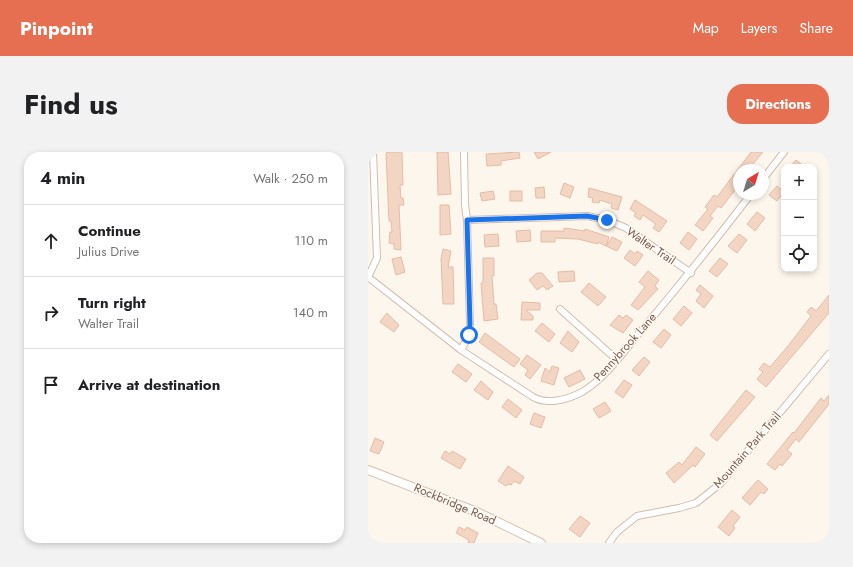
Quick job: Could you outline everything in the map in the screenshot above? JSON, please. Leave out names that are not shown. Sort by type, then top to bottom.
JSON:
[{"type":"main road","name":"Rockbridge Road","points":[[368,470],[477,512],[541,543]]},
{"type":"street","points":[[368,277],[378,258],[371,172],[373,152]]},
{"type":"street","points":[[461,350],[469,335],[470,324],[467,220],[464,205],[464,152]]},
{"type":"street","points":[[769,171],[784,152]]},
{"type":"street","name":"Pennybrook Lane","points":[[368,277],[461,350],[542,402],[562,400],[581,392],[598,380],[617,360],[691,273],[746,200]]},
{"type":"street","name":"Walter Trail","points":[[467,220],[587,216],[607,220],[626,228],[691,273]]},
{"type":"street","points":[[560,309],[617,360]]},
{"type":"street","name":"Mountain Park Trail","points":[[609,543],[617,532],[637,516],[679,508],[696,503],[720,484],[829,354]]},
{"type":"building","points":[[402,152],[403,185],[400,185],[401,198],[403,198],[404,205],[399,205],[401,250],[394,249],[394,244],[389,243],[390,232],[392,232],[391,221],[389,221],[386,153]]},
{"type":"building","points":[[437,152],[448,152],[451,194],[438,195]]},
{"type":"building","points":[[519,152],[520,158],[501,161],[501,165],[487,166],[486,154]]},
{"type":"building","points":[[534,152],[551,152],[538,159]]},
{"type":"building","points":[[751,152],[763,152],[753,164],[742,164]]},
{"type":"building","points":[[796,160],[801,164],[793,164]]},
{"type":"building","points":[[733,176],[733,193],[721,208],[718,206],[710,216],[713,218],[703,231],[695,225],[708,209],[705,207],[714,195],[717,197]]},
{"type":"building","points":[[564,183],[574,187],[570,198],[560,194]]},
{"type":"building","points":[[777,186],[781,189],[781,196],[777,201],[769,195]]},
{"type":"building","points":[[544,187],[545,198],[536,198],[535,188]]},
{"type":"building","points":[[589,188],[622,197],[618,210],[611,208],[612,204],[600,200],[599,203],[592,202],[593,198],[588,197]]},
{"type":"building","points":[[493,191],[495,199],[482,201],[480,193]]},
{"type":"building","points":[[510,191],[522,191],[522,201],[510,201]]},
{"type":"building","points":[[635,200],[667,221],[659,232],[653,228],[656,224],[643,215],[640,220],[634,216],[636,213],[630,209]]},
{"type":"building","points":[[440,205],[449,205],[451,234],[440,235]]},
{"type":"building","points":[[757,212],[765,218],[755,231],[747,224]]},
{"type":"building","points":[[564,228],[585,231],[585,229],[609,237],[606,246],[598,242],[598,244],[578,239],[555,238],[555,242],[541,242],[541,231],[564,231]]},
{"type":"building","points":[[530,230],[531,241],[517,242],[516,231]]},
{"type":"building","points":[[688,232],[697,239],[689,250],[680,243]]},
{"type":"building","points":[[498,234],[499,246],[485,247],[484,235]]},
{"type":"building","points":[[739,234],[747,240],[737,253],[728,246]]},
{"type":"building","points":[[612,237],[622,242],[617,251],[606,246]]},
{"type":"building","points":[[443,249],[451,251],[448,267],[453,267],[454,304],[443,304],[441,259]]},
{"type":"building","points":[[630,250],[635,254],[637,251],[643,255],[635,266],[624,258]]},
{"type":"building","points":[[401,257],[405,272],[396,275],[392,259]]},
{"type":"building","points":[[483,258],[494,258],[494,276],[492,276],[494,304],[496,304],[498,319],[484,321],[481,283],[483,283]]},
{"type":"building","points":[[720,258],[728,264],[717,277],[709,271]]},
{"type":"building","points":[[574,271],[575,281],[559,282],[558,272]]},
{"type":"building","points":[[648,271],[659,280],[655,286],[658,289],[638,310],[631,305],[645,287],[639,282]]},
{"type":"building","points":[[537,273],[542,273],[553,286],[547,290],[543,286],[537,290],[529,280]]},
{"type":"building","points":[[589,283],[606,297],[598,306],[581,292]]},
{"type":"building","points":[[700,285],[713,296],[704,308],[696,301],[701,294],[696,290]]},
{"type":"building","points":[[829,295],[829,313],[766,387],[757,379],[763,372],[759,369],[764,363],[770,367],[811,316],[807,312],[811,307],[816,311]]},
{"type":"building","points":[[522,302],[540,303],[540,310],[526,310],[533,316],[533,320],[521,320]]},
{"type":"building","points":[[684,306],[692,313],[681,326],[673,319]]},
{"type":"building","points":[[387,313],[399,325],[394,332],[380,322]]},
{"type":"building","points":[[619,315],[623,318],[626,315],[633,320],[623,333],[610,325]]},
{"type":"building","points":[[542,323],[555,334],[549,342],[535,331]]},
{"type":"building","points":[[664,329],[671,335],[661,348],[653,342]]},
{"type":"building","points":[[568,331],[579,342],[572,352],[560,343]]},
{"type":"building","points":[[485,333],[520,359],[514,367],[479,342]]},
{"type":"building","points":[[527,355],[541,365],[530,379],[525,375],[528,370],[520,364]]},
{"type":"building","points":[[644,357],[650,362],[639,376],[632,370]]},
{"type":"building","points":[[458,364],[472,374],[466,382],[452,372]]},
{"type":"building","points":[[552,366],[559,368],[554,385],[541,381],[545,368],[550,372]]},
{"type":"building","points":[[580,370],[585,379],[569,387],[564,378]]},
{"type":"building","points":[[624,380],[632,385],[623,398],[615,392]]},
{"type":"building","points":[[481,381],[493,392],[488,400],[474,390]]},
{"type":"building","points":[[746,390],[755,397],[717,441],[710,435]]},
{"type":"building","points":[[829,395],[829,404],[799,442],[796,439],[787,450],[792,454],[782,466],[780,464],[775,470],[767,464],[793,432],[794,433],[821,398],[824,401]]},
{"type":"building","points":[[508,399],[522,410],[516,418],[502,407]]},
{"type":"building","points":[[605,402],[611,411],[599,418],[593,409]]},
{"type":"building","points":[[534,413],[545,417],[541,428],[530,424]]},
{"type":"building","points":[[375,438],[384,442],[379,454],[370,451]]},
{"type":"building","points":[[696,447],[705,454],[695,467],[693,465],[674,483],[666,473],[679,462],[682,465]]},
{"type":"building","points":[[445,451],[450,454],[452,451],[466,459],[460,469],[441,458]]},
{"type":"building","points":[[508,466],[524,477],[520,484],[514,481],[511,485],[508,484],[506,486],[498,481]]},
{"type":"building","points":[[758,480],[768,489],[764,494],[761,492],[750,505],[742,498]]},
{"type":"building","points":[[732,510],[740,517],[733,526],[735,528],[729,536],[718,527]]},
{"type":"building","points":[[580,516],[590,523],[580,537],[569,529]]},
{"type":"building","points":[[459,527],[465,530],[467,527],[478,533],[474,543],[468,543],[469,540],[456,533]]},
{"type":"route","points":[[469,335],[467,220],[587,216],[607,220]]}]
